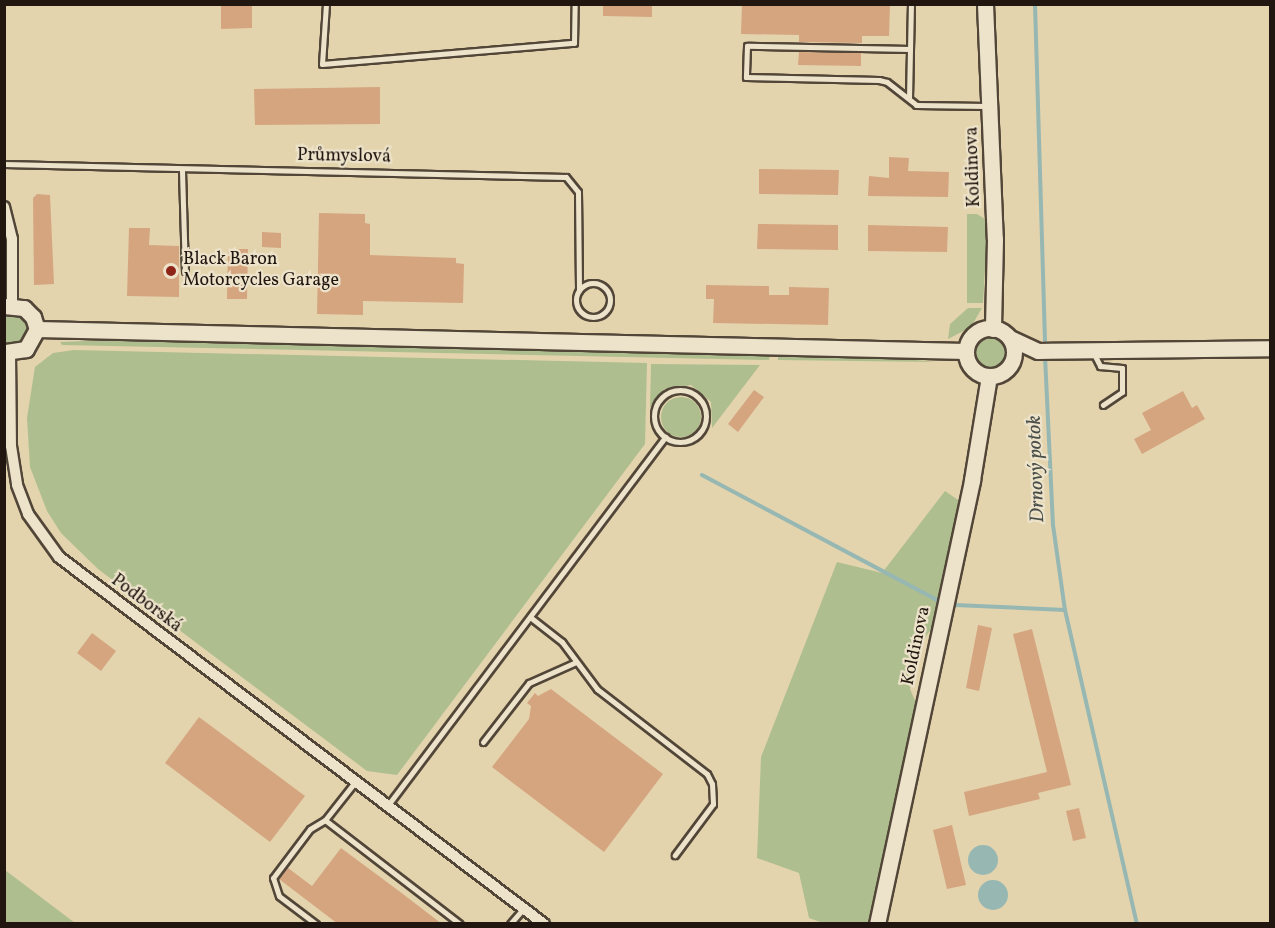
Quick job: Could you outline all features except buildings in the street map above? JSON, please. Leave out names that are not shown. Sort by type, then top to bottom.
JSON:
[{"type":"main road","name":"Koldinova","points":[[986,4],[995,239],[993,329]]},
{"type":"main road","points":[[7,353],[30,346],[37,329],[29,311],[8,305]]},
{"type":"main road","points":[[37,329],[966,351]]},
{"type":"main road","points":[[966,351],[978,332],[993,329],[1033,351]]},
{"type":"main road","points":[[1010,338],[1014,350],[1012,362]]},
{"type":"main road","points":[[966,351],[975,371],[989,376],[1006,370],[1012,362],[1033,351],[1270,348]]},
{"type":"main road","name":"Koldinova","points":[[877,924],[972,480],[989,376]]},
{"type":"street","points":[[4,207],[12,239],[8,305]]},
{"type":"street","name":"Podborská","points":[[7,353],[11,446],[17,485],[44,539],[75,572],[544,924]]},
{"type":"lane","points":[[326,4],[322,64],[574,43],[575,4]]},
{"type":"lane","points":[[909,99],[911,4]]},
{"type":"lane","points":[[910,49],[747,46],[746,77],[879,80],[916,105],[991,106]]},
{"type":"lane","name":"Průmyslová","points":[[4,164],[182,171],[566,177],[578,192],[579,290]]},
{"type":"lane","points":[[182,171],[185,271]]},
{"type":"lane","points":[[588,284],[600,285],[609,298],[607,308],[594,317],[584,314],[576,300],[579,290],[588,284]]},
{"type":"lane","points":[[1092,350],[1100,366],[1122,368],[1122,392],[1103,405]]},
{"type":"lane","points":[[679,390],[696,395],[706,410],[704,428],[690,440],[673,441],[665,437],[655,422],[657,404],[670,392],[679,390]]},
{"type":"lane","points":[[387,806],[665,437]]},
{"type":"lane","points":[[530,617],[562,642],[597,689],[707,774],[712,784],[713,804],[675,855]]},
{"type":"lane","points":[[483,742],[529,683],[576,662]]},
{"type":"lane","points":[[316,924],[279,896],[273,878],[310,829],[325,820],[355,782]]},
{"type":"lane","points":[[325,820],[460,924]]},
{"type":"lane","points":[[510,924],[523,908]]},
{"type":"green space","points":[[967,214],[977,214],[988,221],[983,303],[967,303]]},
{"type":"green space","points":[[968,308],[982,308],[971,327],[948,339],[950,324]]},
{"type":"green space","points":[[17,315],[25,322],[27,333],[21,343],[6,345],[4,316]]},
{"type":"green space","points":[[989,336],[1000,341],[1005,352],[1000,363],[989,368],[978,363],[973,352],[978,341]]},
{"type":"green space","points":[[112,340],[770,354],[769,360],[62,345],[60,342]]},
{"type":"green space","points":[[74,350],[647,363],[645,444],[397,775],[367,771],[98,569],[61,533],[47,511],[30,467],[27,418],[35,367],[53,353]]},
{"type":"green space","points":[[778,355],[888,357],[935,362],[778,360]]},
{"type":"green space","points":[[651,364],[760,365],[712,428],[711,402],[691,385],[664,389],[650,408]]},
{"type":"green space","points":[[681,397],[695,403],[701,417],[695,431],[681,437],[667,431],[661,417],[667,403]]},
{"type":"green space","points":[[945,491],[961,502],[934,625],[922,642],[910,689],[917,705],[870,923],[823,923],[809,918],[799,873],[757,858],[761,757],[837,562],[882,573]]},
{"type":"green space","points":[[5,870],[75,923],[5,923]]},
{"type":"water","points":[[983,845],[994,849],[998,860],[994,871],[983,875],[972,871],[968,860],[972,849]]},
{"type":"water","points":[[993,880],[1004,884],[1008,895],[1004,906],[993,910],[982,906],[978,895],[982,884]]},
{"type":"waterway","name":"Drnový potok","points":[[1035,4],[1045,349]]},
{"type":"waterway","name":"Drnový potok","points":[[1045,356],[1053,525],[1065,610],[1137,924]]},
{"type":"waterway","points":[[702,475],[937,600]]},
{"type":"waterway","points":[[955,605],[1065,610]]},
{"type":"place","name":"Black Baron Motorcycles Garage","points":[[171,271]]}]
